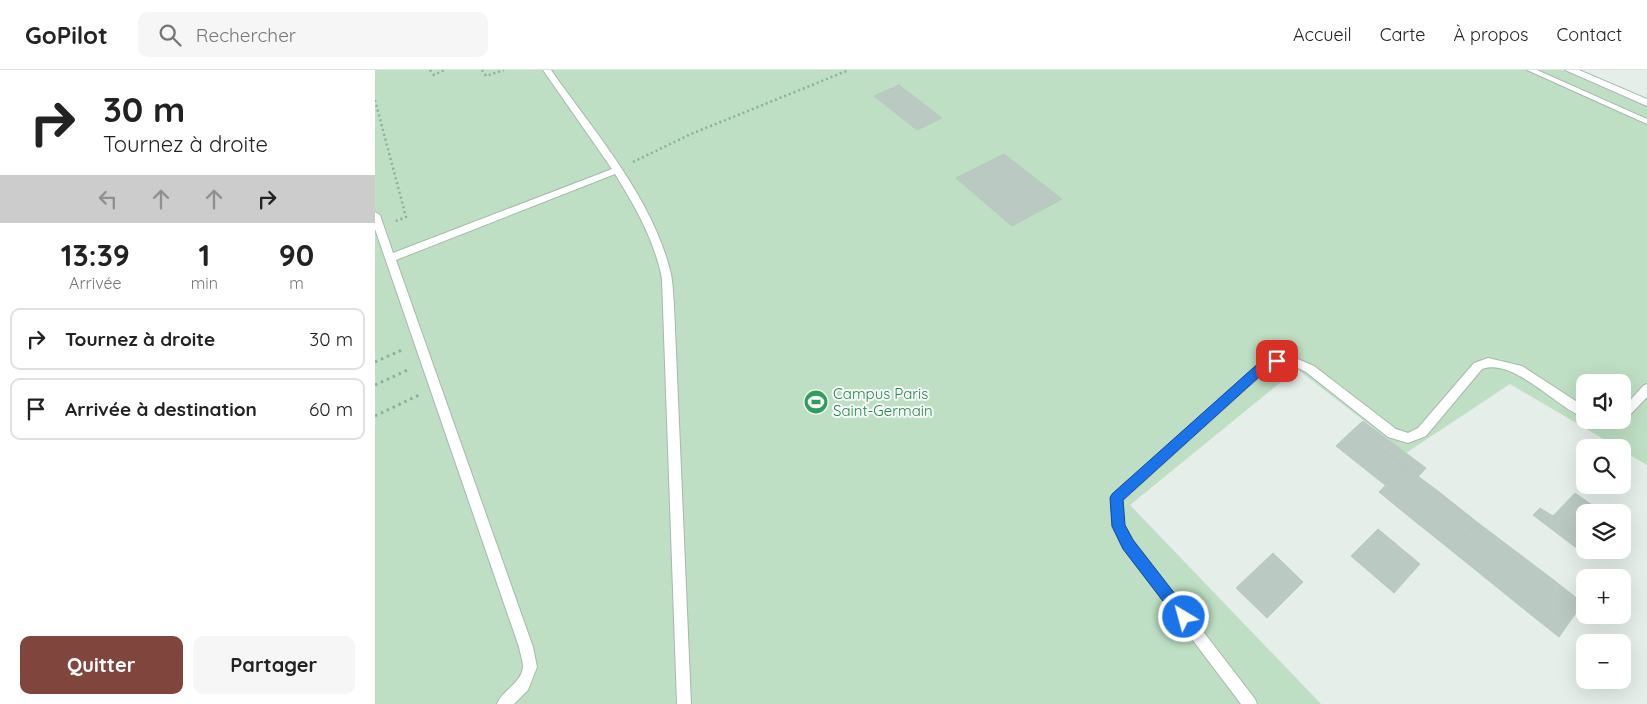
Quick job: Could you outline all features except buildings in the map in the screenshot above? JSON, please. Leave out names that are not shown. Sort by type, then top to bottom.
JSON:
[{"type":"street","points":[[1570,70],[1647,103]]},
{"type":"lane","points":[[547,70],[617,170],[648,224],[665,272],[669,325],[684,704]]},
{"type":"lane","points":[[1531,70],[1647,122]]},
{"type":"lane","points":[[390,258],[617,170]]},
{"type":"lane","points":[[375,215],[526,647],[530,667],[523,685],[504,704]]},
{"type":"lane","points":[[1250,704],[1128,544],[1118,526],[1117,498],[1266,364],[1277,361],[1293,361],[1310,368],[1392,432],[1408,438],[1422,432],[1477,366],[1488,362],[1518,369],[1576,407]]},
{"type":"lane","points":[[1631,406],[1647,389]]},
{"type":"path","points":[[430,70],[434,75],[444,70]]},
{"type":"path","points":[[482,70],[486,76],[504,70]]},
{"type":"path","points":[[617,170],[691,134],[849,70]]},
{"type":"path","points":[[375,100],[406,217],[380,228]]},
{"type":"path","points":[[375,362],[419,342]]},
{"type":"path","points":[[375,385],[426,362]]},
{"type":"path","points":[[375,416],[436,388]]},
{"type":"green space","name":"Campus Paris Saint-Germain","points":[[375,70],[1562,70],[1647,107],[1647,465],[1631,456],[1631,439],[1603,439],[1586,429],[1631,429],[1631,374],[1576,374],[1576,423],[1510,384],[1406,453],[1297,369],[1130,505],[1321,704],[375,704]]},
{"type":"place","name":"Campus Paris Saint-Germain","points":[[816,402]]},
{"type":"route","points":[[1184,617],[1128,544],[1118,526],[1117,498],[1266,364],[1277,361]]}]
